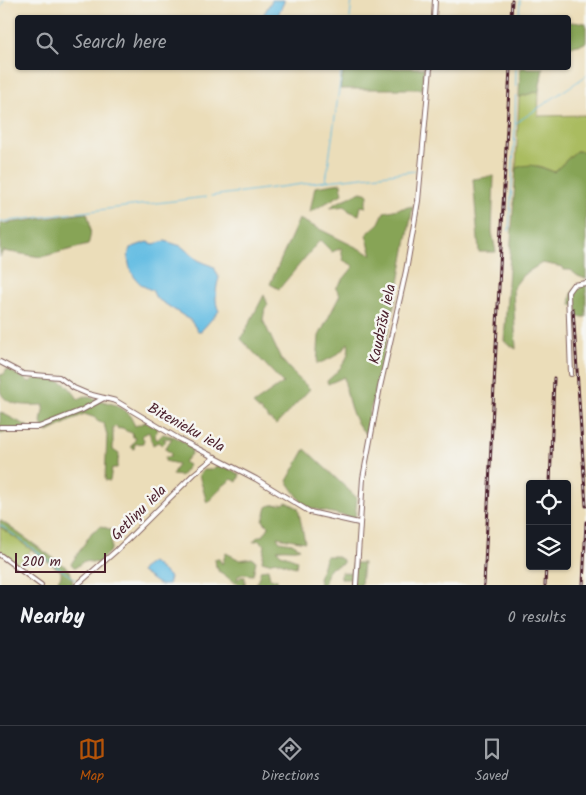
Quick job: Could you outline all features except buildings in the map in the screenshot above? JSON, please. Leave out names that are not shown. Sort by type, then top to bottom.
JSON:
[{"type":"street","points":[[434,15],[435,0]]},
{"type":"street","name":"Kaudzīšu iela","points":[[356,585],[359,523],[366,457],[406,271],[418,201],[430,70]]},
{"type":"street","points":[[571,374],[568,292],[573,285],[586,283]]},
{"type":"street","name":"Bitenieku iela","points":[[0,362],[23,374],[59,377],[74,388],[116,402],[310,512],[359,523]]},
{"type":"street","points":[[0,427],[38,427],[82,410],[104,398]]},
{"type":"street","name":"Getliņu iela","points":[[77,585],[117,550],[194,474],[215,457]]},
{"type":"street","points":[[0,555],[41,585]]},
{"type":"green space","points":[[571,22],[586,23],[586,42],[571,47]]},
{"type":"green space","points":[[344,70],[424,70],[422,89],[340,89]]},
{"type":"green space","points":[[520,70],[543,70],[539,91],[519,97]]},
{"type":"green space","points":[[539,91],[538,116],[586,115],[586,152],[576,151],[554,172],[539,166],[516,168],[519,97]]},
{"type":"green space","points":[[576,151],[586,152],[586,279],[570,270],[564,270],[563,267],[542,263],[523,275],[513,288],[516,349],[504,341],[516,168],[531,165],[554,172]]},
{"type":"green space","points":[[494,176],[492,232],[496,252],[479,252],[473,179]]},
{"type":"green space","points":[[341,183],[342,194],[310,212],[315,187]]},
{"type":"green space","points":[[361,192],[368,194],[368,197],[366,207],[361,206],[359,215],[349,211],[345,206],[330,208],[334,204]]},
{"type":"green space","points":[[413,206],[398,288],[366,434],[353,415],[344,377],[328,384],[327,381],[340,369],[346,359],[349,348],[348,343],[335,356],[317,364],[319,336],[340,295],[336,288],[354,266],[343,260],[341,248],[332,252],[320,240],[279,289],[270,284],[299,219],[372,255],[366,235],[379,223],[384,212]]},
{"type":"green space","points":[[87,213],[90,229],[88,245],[41,257],[3,251],[0,257],[0,224]]},
{"type":"green space","points":[[586,284],[586,317],[578,317],[577,305],[571,305],[571,297],[575,289]]},
{"type":"green space","points":[[264,295],[268,305],[265,308],[263,320],[281,359],[310,389],[276,425],[253,404],[283,383],[241,339]]},
{"type":"green space","points":[[7,369],[30,382],[36,378],[60,381],[69,387],[78,399],[85,396],[116,405],[129,414],[135,426],[146,422],[157,428],[155,436],[157,440],[163,434],[175,437],[193,447],[191,454],[184,462],[189,465],[181,476],[172,475],[178,464],[165,461],[165,457],[170,457],[171,453],[165,449],[172,438],[163,439],[166,441],[162,445],[158,442],[153,445],[149,432],[141,436],[144,439],[143,443],[135,444],[134,449],[131,447],[136,438],[133,437],[132,433],[123,428],[118,429],[116,426],[113,428],[113,450],[119,454],[117,468],[112,468],[110,481],[105,480],[107,435],[104,424],[97,421],[96,418],[84,414],[48,432],[43,429],[41,422],[44,405],[13,403],[3,396],[0,391],[0,375],[4,374]]},
{"type":"green space","points":[[0,412],[29,427],[0,434]]},
{"type":"green space","points":[[305,449],[357,498],[355,518],[305,507],[287,481]]},
{"type":"green space","points":[[217,466],[230,469],[240,475],[237,482],[232,479],[207,503],[199,475],[203,470],[210,470]]},
{"type":"green space","points":[[287,502],[298,508],[305,542],[277,537],[279,541],[292,543],[300,548],[277,550],[281,554],[297,560],[296,567],[279,562],[269,563],[262,561],[265,545],[259,540],[253,542],[258,536],[263,536],[269,527],[263,521],[267,507]]},
{"type":"green space","points":[[0,520],[70,570],[73,584],[55,585],[61,576],[61,571],[0,527]]},
{"type":"green space","points":[[0,525],[32,548],[19,566],[0,551]]},
{"type":"green space","points":[[101,526],[112,530],[111,550],[98,563],[84,561],[75,568],[71,564],[92,532]]},
{"type":"green space","points":[[226,553],[240,560],[252,558],[256,561],[253,575],[243,574],[238,576],[237,580],[245,577],[245,585],[234,582],[218,571],[215,559],[219,559],[222,564]]},
{"type":"green space","points":[[326,556],[335,556],[343,560],[343,563],[329,569],[324,585],[320,585],[319,578]]},
{"type":"green space","points":[[353,563],[363,563],[361,585],[351,585],[352,579],[341,579],[341,572],[351,573]]},
{"type":"green space","points":[[268,569],[270,578],[277,580],[278,585],[256,585],[261,570]]},
{"type":"water","points":[[272,0],[284,0],[278,15],[263,15]]},
{"type":"water","points":[[165,241],[181,246],[198,260],[214,267],[219,278],[216,304],[219,311],[199,332],[190,320],[156,298],[152,290],[141,284],[132,274],[129,261],[130,248],[147,242],[154,244]]},
{"type":"water","points":[[152,562],[170,577],[168,585],[160,585],[141,572],[142,569]]},
{"type":"waterway","points":[[0,8],[4,0]]},
{"type":"waterway","points":[[350,15],[352,0]]},
{"type":"waterway","points":[[519,15],[520,0]]},
{"type":"waterway","points":[[211,196],[326,181],[342,70]]},
{"type":"waterway","points":[[509,231],[515,130],[516,70]]},
{"type":"waterway","points":[[516,123],[586,76]]},
{"type":"waterway","points":[[327,181],[416,171]]},
{"type":"waterway","points":[[0,222],[206,197]]},
{"type":"waterway","points":[[0,525],[77,581]]},
{"type":"railway","points":[[511,15],[512,0]]},
{"type":"railway","points":[[484,585],[510,70]]},
{"type":"railway","points":[[573,309],[586,506]]},
{"type":"railway","points":[[550,480],[554,378]]},
{"type":"railway","points":[[583,585],[586,522]]},
{"type":"railway","points":[[545,585],[546,570]]}]
